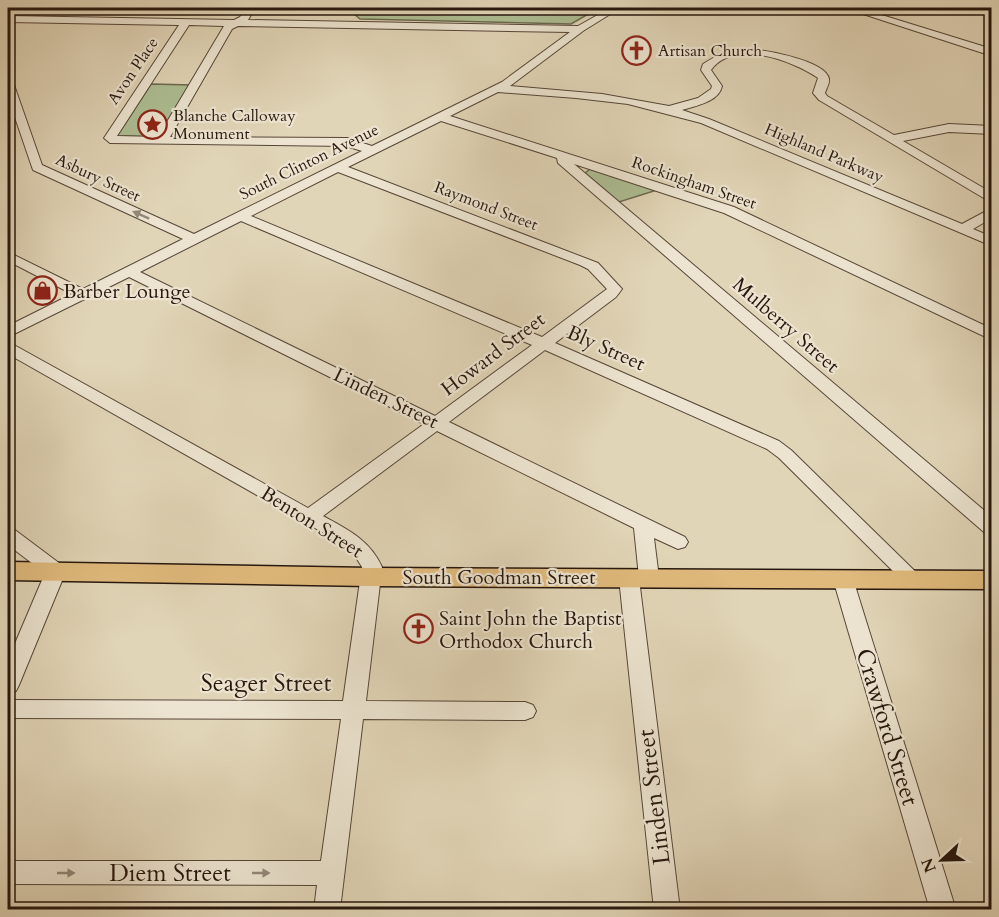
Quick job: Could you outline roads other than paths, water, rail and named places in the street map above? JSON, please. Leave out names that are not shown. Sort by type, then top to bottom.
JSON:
[{"type":"main road","name":"South Goodman Street","points":[[8,571],[370,577],[992,580]]},
{"type":"street","points":[[250,8],[244,19],[228,27],[162,140],[347,142],[374,150]]},
{"type":"street","name":"South Clinton Avenue","points":[[8,332],[496,89],[525,72],[580,29],[616,8]]},
{"type":"street","points":[[860,10],[992,53]]},
{"type":"street","points":[[8,19],[580,29]]},
{"type":"street","name":"Avon Place","points":[[162,140],[114,140],[110,138],[185,22]]},
{"type":"street","points":[[672,109],[702,99],[716,91],[717,87],[709,76],[707,66],[730,54],[753,52],[793,61],[817,73],[824,81],[819,89],[823,98],[992,199]]},
{"type":"street","name":"Asbury Street","points":[[8,82],[37,167],[194,240]]},
{"type":"street","name":"Highland Parkway","points":[[496,89],[598,95],[672,109],[992,242]]},
{"type":"street","name":"Rockingham Street","points":[[441,117],[729,210],[992,335]]},
{"type":"street","points":[[892,139],[949,128],[992,130]]},
{"type":"street","name":"Mulberry Street","points":[[554,154],[992,528]]},
{"type":"street","name":"Raymond Street","points":[[338,168],[585,262],[593,266],[615,289]]},
{"type":"street","points":[[962,230],[992,212]]},
{"type":"street","name":"Bly Street","points":[[240,216],[544,344],[773,445],[914,580]]},
{"type":"street","points":[[8,256],[84,295]]},
{"type":"street","name":"Linden Street","points":[[129,272],[678,542]]},
{"type":"street","name":"Howard Street","points":[[309,517],[615,289]]},
{"type":"street","name":"Benton Street","points":[[8,348],[309,517],[368,556],[372,567],[327,909]]},
{"type":"street","name":"Linden Street","points":[[643,525],[639,578],[667,909]]},
{"type":"street","points":[[8,535],[56,571],[8,685]]},
{"type":"street","name":"Crawford Street","points":[[843,579],[943,909]]},
{"type":"street","name":"Seager Street","points":[[8,709],[525,711]]},
{"type":"street","name":"Diem Street","points":[[8,873],[332,873]]},
{"type":"place","name":"Artisan Church","points":[[637,51]]},
{"type":"place","name":"Blanche Calloway Monument","points":[[152,125]]},
{"type":"place","name":"Barber Lounge","points":[[42,291]]},
{"type":"place","name":"Saint John the Baptist Orthodox Church","points":[[418,629]]}]
